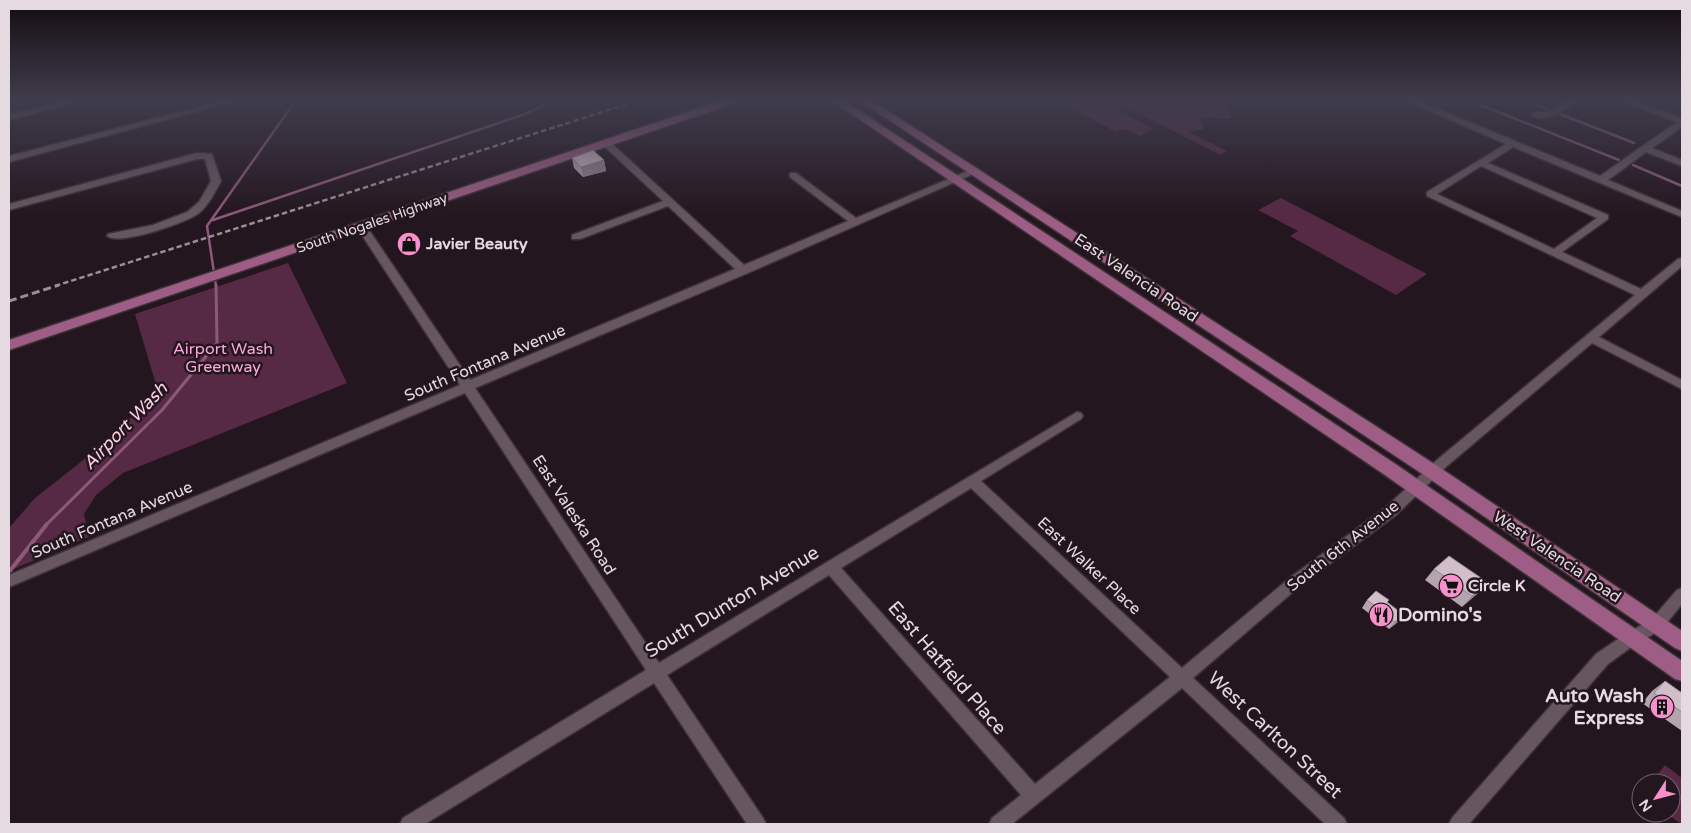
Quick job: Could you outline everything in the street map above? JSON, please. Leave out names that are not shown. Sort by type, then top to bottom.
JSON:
[{"type":"main road","name":"South Nogales Highway","points":[[9,345],[622,139]]},
{"type":"main road","name":"East Valencia Road","points":[[896,139],[1416,487]]},
{"type":"main road","name":"East Valencia Road","points":[[923,139],[1433,472]]},
{"type":"main road","points":[[1116,286],[1134,277]]},
{"type":"main road","name":"West Valencia Road","points":[[1433,472],[1682,642]]},
{"type":"main road","name":"West Valencia Road","points":[[1416,487],[1682,672]]},
{"type":"street","points":[[9,160],[89,139]]},
{"type":"street","points":[[1503,139],[1682,214]]},
{"type":"street","points":[[1601,180],[1660,139]]},
{"type":"street","points":[[1513,143],[1430,194],[1642,294]]},
{"type":"street","points":[[607,144],[744,271]]},
{"type":"street","points":[[1646,149],[1682,163]]},
{"type":"street","points":[[9,207],[197,156],[209,156],[216,181],[200,208],[191,215],[125,235],[112,236]]},
{"type":"street","points":[[1481,163],[1604,217],[1555,253]]},
{"type":"street","name":"South Fontana Avenue","points":[[9,581],[469,388],[973,172]]},
{"type":"street","points":[[793,175],[856,223]]},
{"type":"street","points":[[576,237],[670,202]]},
{"type":"street","name":"East Valeska Road","points":[[361,226],[758,824]]},
{"type":"street","name":"South 6th Avenue","points":[[998,824],[1183,677],[1296,581],[1391,511],[1433,472],[1682,261]]},
{"type":"street","points":[[1590,338],[1682,385]]},
{"type":"street","name":"South Dunton Avenue","points":[[409,824],[432,818],[656,672],[1077,416]]},
{"type":"street","name":"East Walker Place","points":[[971,480],[1183,677]]},
{"type":"street","name":"East Hatfield Place","points":[[830,566],[1033,795]]},
{"type":"street","points":[[1458,824],[1602,659],[1632,638],[1656,625],[1682,594]]},
{"type":"street","name":"West Carlton Street","points":[[1183,677],[1338,824]]},
{"type":"green space","points":[[1189,139],[1203,139],[1227,151],[1220,155]]},
{"type":"green space","points":[[1281,198],[1427,274],[1396,295],[1290,236],[1298,231],[1258,210]]},
{"type":"green space","name":"Airport Wash Greenway","points":[[288,263],[347,383],[123,473],[96,495],[84,514],[89,537],[9,571],[9,528],[35,498],[115,435],[157,388],[135,314]]},
{"type":"green space","points":[[1665,765],[1675,773],[1659,773]]},
{"type":"green space","points":[[1681,777],[1682,822],[1680,823]]},
{"type":"building","points":[[593,150],[604,160],[581,167],[572,158]]},
{"type":"building","points":[[1449,556],[1487,582],[1472,596],[1434,569]]},
{"type":"building","points":[[1376,591],[1389,600],[1387,602],[1404,615],[1395,622],[1367,600]]},
{"type":"building","points":[[1665,681],[1682,693],[1682,712],[1654,693]]},
{"type":"waterway","name":"Airport Wash","points":[[216,286],[207,226],[269,139]]},
{"type":"waterway","points":[[213,220],[452,139]]},
{"type":"waterway","points":[[1566,139],[1619,160]]},
{"type":"waterway","points":[[1623,139],[1634,143]]},
{"type":"waterway","points":[[1633,165],[1682,186]]},
{"type":"waterway","name":"Airport Wash","points":[[47,524],[162,410],[217,343],[216,285]]},
{"type":"waterway","name":"Airport Wash","points":[[9,572],[47,524]]},
{"type":"railway","points":[[55,286],[518,139]]},
{"type":"railway","points":[[9,301],[59,285]]},
{"type":"place","name":"Javier Beauty","points":[[409,244]]},
{"type":"place","name":"Circle K","points":[[1451,586]]},
{"type":"place","name":"Domino's","points":[[1381,615]]},
{"type":"place","name":"Auto Wash Express","points":[[1662,707]]}]
